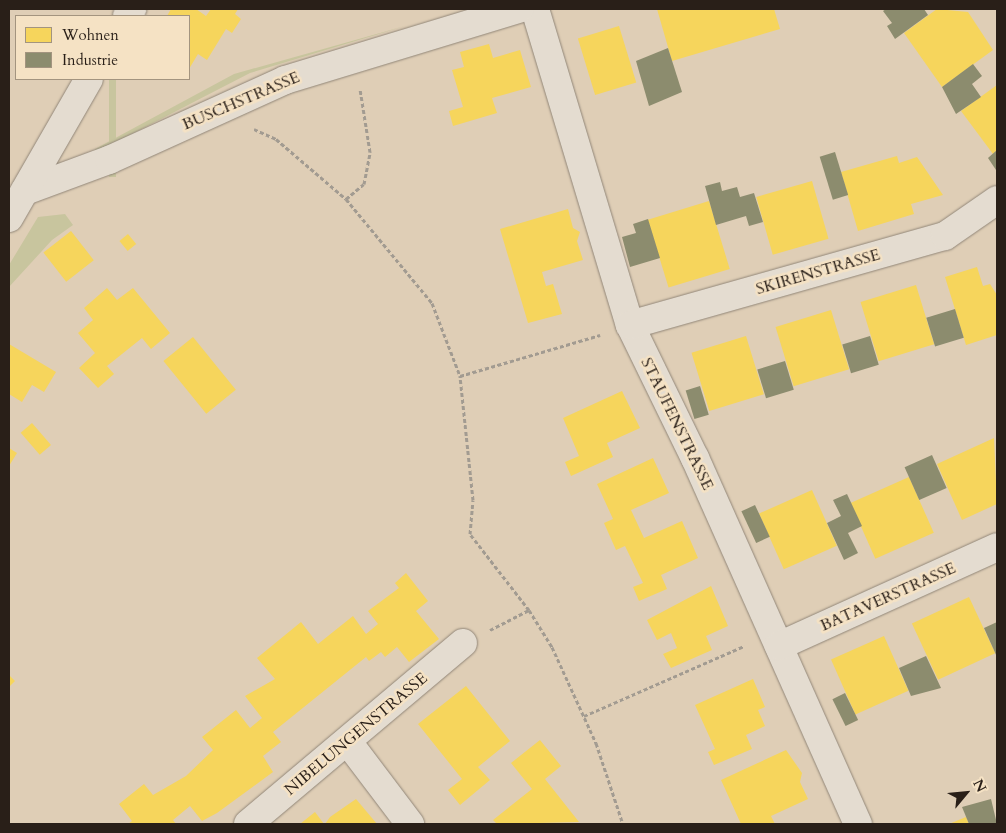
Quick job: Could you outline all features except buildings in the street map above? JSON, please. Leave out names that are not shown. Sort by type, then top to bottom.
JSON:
[{"type":"street","name":"BUSCHSTRASSE","points":[[25,191],[109,160],[285,80],[519,9]]},
{"type":"street","name":"STAUFENSTRASSE","points":[[535,9],[630,325],[776,640],[858,824]]},
{"type":"street","points":[[9,218],[88,80]]},
{"type":"street","name":"SKIRENSTRASSE","points":[[630,325],[945,236],[997,200]]},
{"type":"street","name":"BATAVERSTRASSE","points":[[776,640],[997,547]]},
{"type":"street","name":"NIBELUNGENSTRASSE","points":[[248,824],[348,742],[463,643]]},
{"type":"street","points":[[348,742],[410,824]]},
{"type":"path","points":[[346,199],[364,184],[370,152],[352,60]]},
{"type":"path","points":[[212,112],[276,139],[346,199],[432,302],[460,376],[473,500],[470,534],[529,610],[584,716],[623,824]]},
{"type":"path","points":[[460,376],[630,325]]},
{"type":"path","points":[[463,643],[529,610]]},
{"type":"path","points":[[584,716],[776,640]]},
{"type":"shaded area","points":[[405,26],[250,73],[97,152],[95,149],[234,74]]},
{"type":"shaded area","points":[[109,80],[116,80],[116,177],[109,177]]},
{"type":"shaded area","points":[[65,214],[73,225],[52,240],[9,287],[9,265],[38,217]]}]
